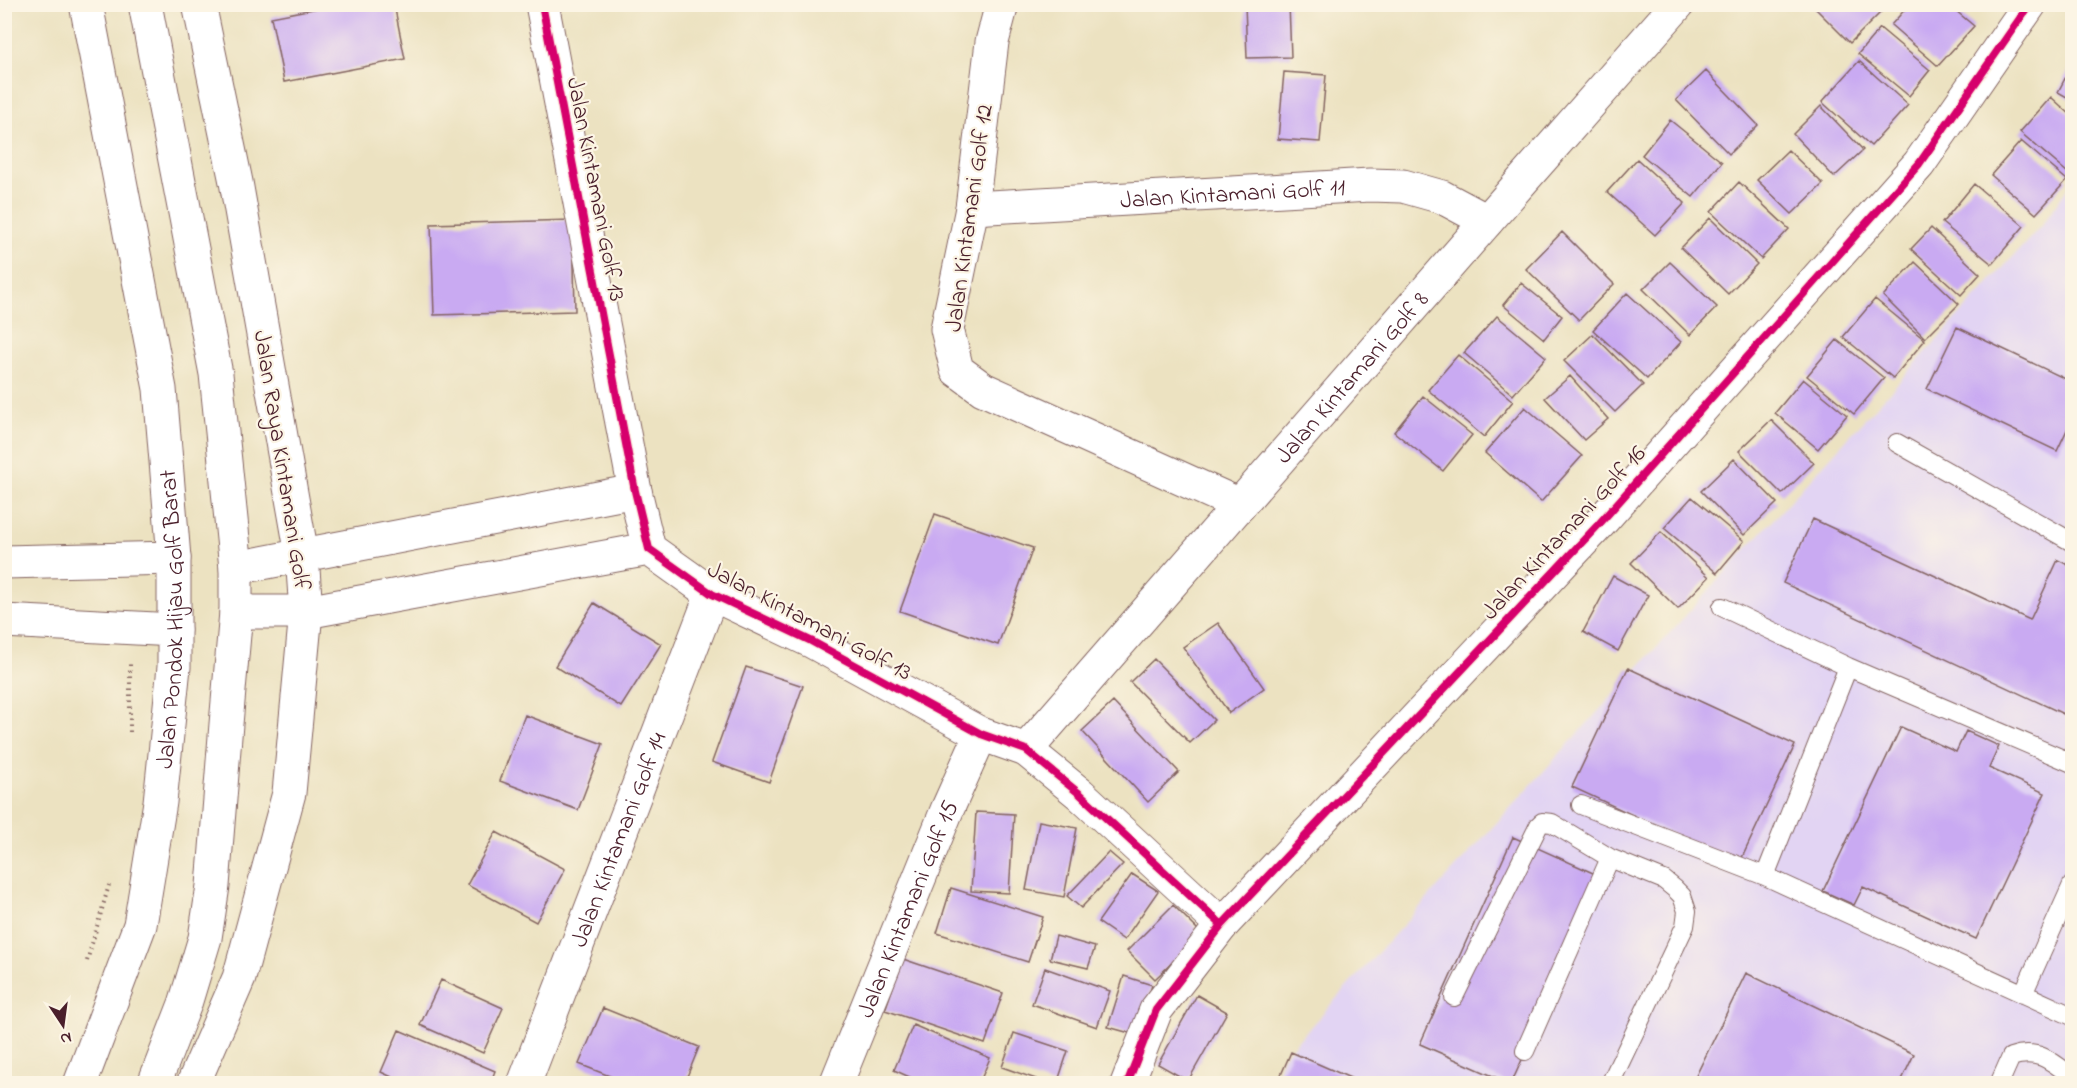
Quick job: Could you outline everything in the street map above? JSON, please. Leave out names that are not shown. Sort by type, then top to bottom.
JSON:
[{"type":"street","points":[[145,4],[216,374],[236,568],[236,612],[213,886],[205,938],[185,1004],[154,1083]]},
{"type":"street","name":"Jalan Raya Kintamani Golf","points":[[193,1083],[238,978],[289,793],[306,612],[302,555],[236,182],[199,4]]},
{"type":"street","name":"Jalan Kintamani Golf 13","points":[[542,4],[635,491],[650,549],[712,594],[811,641],[981,734],[1026,750],[1080,794],[1222,925]]},
{"type":"street","name":"Jalan Kintamani Golf 12","points":[[1002,4],[992,42],[972,208],[947,330],[957,370],[983,389],[1240,505]]},
{"type":"street","name":"Jalan Kintamani Golf 16","points":[[1127,1083],[1156,1010],[1222,925],[1599,524],[1919,164],[2030,4]]},
{"type":"street","name":"Jalan Pondok Hijau Golf Barat","points":[[80,1083],[140,925],[160,802],[174,667],[174,558],[160,389],[92,6]]},
{"type":"street","name":"Jalan Kintamani Golf 8","points":[[1026,750],[1672,6]]},
{"type":"street","name":"Jalan Kintamani Golf 11","points":[[972,208],[1370,185],[1403,186],[1442,197],[1487,221]]},
{"type":"street","points":[[236,568],[635,491]]},
{"type":"street","points":[[236,612],[306,612],[650,549]]},
{"type":"street","points":[[4,562],[174,558]]},
{"type":"street","name":"Jalan Kintamani Golf 14","points":[[524,1083],[712,594]]},
{"type":"street","points":[[4,621],[174,630]]},
{"type":"street","name":"Jalan Kintamani Golf 15","points":[[836,1083],[947,810],[981,734]]},
{"type":"lane","points":[[1897,443],[2073,542]]},
{"type":"lane","points":[[1722,607],[1848,667],[2073,763]]},
{"type":"lane","points":[[1765,876],[1848,667]]},
{"type":"lane","points":[[1581,805],[1765,876],[2073,1016]]},
{"type":"lane","points":[[1454,997],[1539,825],[1546,822],[1552,823],[1610,858],[1664,880],[1682,896],[1687,911],[1685,926],[1610,1083]]},
{"type":"lane","points":[[1525,1051],[1610,858]]},
{"type":"lane","points":[[2023,994],[2073,885]]},
{"type":"lane","points":[[1999,1083],[2011,1057],[2023,1053],[2035,1054],[2054,1062],[2073,1077]]},
{"type":"path","points":[[130,741],[129,671],[132,628]]},
{"type":"path","points":[[84,970],[112,875]]},
{"type":"shaded area","points":[[2072,182],[2072,1069],[2065,1083],[1273,1084],[1283,1057],[2042,225]]},
{"type":"building","points":[[339,4],[394,4],[405,59],[284,82],[271,17]]},
{"type":"building","points":[[1245,4],[1289,4],[1291,57],[1247,58]]},
{"type":"building","points":[[1811,4],[1873,4],[1881,12],[1850,43]]},
{"type":"building","points":[[1909,5],[1949,5],[1974,26],[1938,66],[1891,25]]},
{"type":"building","points":[[1880,28],[1930,70],[1909,96],[1858,54]]},
{"type":"building","points":[[1859,61],[1908,105],[1871,146],[1822,102]]},
{"type":"building","points":[[2072,65],[2072,100],[2058,92]]},
{"type":"building","points":[[1706,71],[1758,125],[1729,154],[1676,100]]},
{"type":"building","points":[[1284,72],[1326,75],[1320,142],[1278,139]]},
{"type":"building","points":[[2051,97],[2072,116],[2072,168],[2068,173],[2020,132]]},
{"type":"building","points":[[1821,106],[1863,150],[1834,177],[1793,134]]},
{"type":"building","points":[[1670,120],[1722,162],[1693,197],[1642,155]]},
{"type":"building","points":[[2021,141],[2067,180],[2036,214],[1991,175]]},
{"type":"building","points":[[1788,150],[1823,184],[1792,214],[1757,180]]},
{"type":"building","points":[[1637,159],[1685,203],[1655,235],[1607,192]]},
{"type":"building","points":[[1739,182],[1789,229],[1761,259],[1711,212]]},
{"type":"building","points":[[1974,184],[2024,226],[1992,264],[1942,223]]},
{"type":"building","points":[[1710,218],[1757,264],[1728,294],[1681,248]]},
{"type":"building","points":[[573,220],[575,311],[434,315],[431,224]]},
{"type":"building","points":[[1931,228],[1980,274],[1961,295],[1911,249]]},
{"type":"building","points":[[1562,232],[1614,284],[1579,320],[1526,269]]},
{"type":"building","points":[[1670,262],[1717,307],[1690,335],[1643,289]]},
{"type":"building","points":[[1915,262],[1959,304],[1925,338],[1883,296]]},
{"type":"building","points":[[1521,283],[1562,316],[1544,339],[1503,305]]},
{"type":"building","points":[[1627,293],[1681,342],[1647,379],[1593,330]]},
{"type":"building","points":[[1875,299],[1925,340],[1893,378],[1843,337]]},
{"type":"building","points":[[1497,316],[1546,357],[1513,395],[1464,353]]},
{"type":"building","points":[[1957,327],[2072,382],[2072,419],[2057,451],[1927,389]]},
{"type":"building","points":[[1593,334],[1643,385],[1615,412],[1564,361]]},
{"type":"building","points":[[1837,340],[1884,378],[1854,414],[1807,376]]},
{"type":"building","points":[[1458,355],[1513,401],[1484,437],[1428,390]]},
{"type":"building","points":[[1570,376],[1608,419],[1584,440],[1545,398]]},
{"type":"building","points":[[1803,379],[1847,415],[1818,449],[1775,413]]},
{"type":"building","points":[[1423,396],[1472,435],[1443,471],[1394,432]]},
{"type":"building","points":[[1525,407],[1582,456],[1541,502],[1485,453]]},
{"type":"building","points":[[1771,420],[1814,463],[1782,494],[1739,451]]},
{"type":"building","points":[[1734,459],[1777,503],[1744,535],[1701,491]]},
{"type":"building","points":[[1692,497],[1744,541],[1717,573],[1664,528]]},
{"type":"building","points":[[935,514],[1033,548],[998,645],[900,611]]},
{"type":"building","points":[[1813,519],[2030,620],[2058,560],[2072,567],[2072,718],[1783,583]]},
{"type":"building","points":[[1661,532],[1709,577],[1678,609],[1631,563]]},
{"type":"building","points":[[1613,576],[1648,595],[1618,651],[1583,632]]},
{"type":"building","points":[[594,603],[661,644],[621,707],[555,666]]},
{"type":"building","points":[[1218,623],[1264,688],[1229,713],[1183,647]]},
{"type":"building","points":[[1154,659],[1214,720],[1190,743],[1130,682]]},
{"type":"building","points":[[746,667],[803,686],[769,782],[712,762]]},
{"type":"building","points":[[1628,668],[1795,745],[1739,864],[1572,787]]},
{"type":"building","points":[[1113,702],[1179,772],[1148,802],[1082,731]]},
{"type":"building","points":[[525,715],[603,744],[578,810],[500,781]]},
{"type":"building","points":[[1901,727],[1956,752],[1966,731],[1999,746],[1989,768],[2045,793],[1976,939],[1863,887],[1854,905],[1823,891]]},
{"type":"building","points":[[976,812],[1014,814],[1009,893],[971,891]]},
{"type":"building","points":[[1039,821],[1077,828],[1064,897],[1026,890]]},
{"type":"building","points":[[496,832],[565,869],[536,922],[467,885]]},
{"type":"building","points":[[1513,837],[1604,878],[1511,1084],[1420,1044]]},
{"type":"building","points":[[1109,852],[1123,864],[1081,908],[1067,896]]},
{"type":"building","points":[[1132,874],[1158,891],[1124,940],[1098,922]]},
{"type":"building","points":[[951,888],[1043,917],[1028,962],[937,933]]},
{"type":"building","points":[[1173,905],[1202,934],[1155,979],[1127,951]]},
{"type":"building","points":[[1056,936],[1095,947],[1088,968],[1050,959]]},
{"type":"building","points":[[903,959],[1003,993],[985,1044],[885,1010]]},
{"type":"building","points":[[1045,968],[1110,991],[1097,1027],[1032,1004]]},
{"type":"building","points":[[1746,973],[1914,1054],[1900,1084],[1692,1084]]},
{"type":"building","points":[[1124,976],[1152,985],[1137,1035],[1108,1027]]},
{"type":"building","points":[[441,980],[503,1008],[483,1053],[420,1025]]},
{"type":"building","points":[[1197,995],[1227,1012],[1188,1081],[1158,1064]]},
{"type":"building","points":[[603,1008],[699,1047],[684,1084],[630,1084],[579,1064]]},
{"type":"building","points":[[913,1025],[990,1058],[979,1084],[925,1084],[894,1070]]},
{"type":"building","points":[[399,1030],[495,1071],[490,1084],[407,1084],[381,1072]]},
{"type":"building","points":[[1014,1033],[1068,1051],[1057,1084],[1050,1084],[1002,1067]]},
{"type":"building","points":[[1291,1052],[1364,1084],[1277,1084]]},
{"type":"cycle path","points":[[542,4],[635,491],[649,549],[712,594],[811,641],[981,734],[1026,750],[1080,794],[1222,925]]},
{"type":"cycle path","points":[[1127,1084],[1156,1010],[1222,925],[1599,524],[1919,164],[2030,4]]}]
